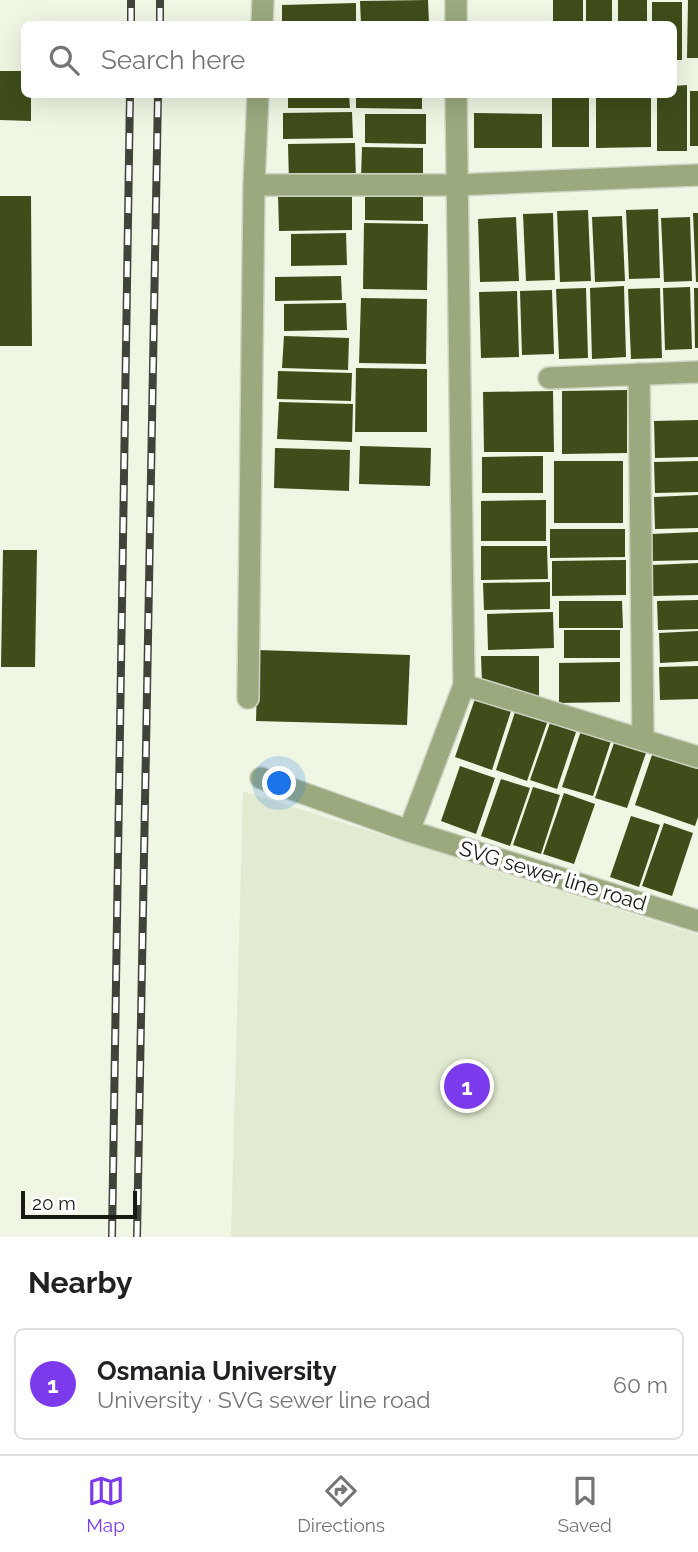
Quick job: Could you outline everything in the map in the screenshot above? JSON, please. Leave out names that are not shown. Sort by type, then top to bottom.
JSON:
[{"type":"street","points":[[262,21],[263,0]]},
{"type":"street","points":[[456,0],[456,21]]},
{"type":"street","points":[[248,698],[254,185],[258,98]]},
{"type":"street","points":[[409,831],[464,685],[456,98]]},
{"type":"street","points":[[254,185],[456,185],[698,175]]},
{"type":"street","points":[[549,378],[698,372]]},
{"type":"street","points":[[639,374],[643,740]]},
{"type":"street","points":[[464,685],[698,757]]},
{"type":"street","name":"SVG sewer line road","points":[[261,778],[409,831],[698,921]]},
{"type":"shaded area","points":[[243,791],[698,935],[698,1237],[231,1237]]},
{"type":"building","points":[[428,0],[429,21],[361,21],[360,1]]},
{"type":"building","points":[[553,0],[583,0],[583,21],[553,21]]},
{"type":"building","points":[[586,0],[612,0],[612,21],[586,21]]},
{"type":"building","points":[[618,0],[647,0],[647,21],[618,21]]},
{"type":"building","points":[[688,0],[698,0],[698,58],[687,58]]},
{"type":"building","points":[[652,2],[682,2],[682,60],[677,60],[677,21],[652,21]]},
{"type":"building","points":[[356,3],[356,21],[282,21],[282,5]]},
{"type":"building","points":[[0,71],[21,71],[21,98],[31,98],[31,121],[0,120]]},
{"type":"building","points":[[687,85],[687,151],[657,151],[657,98],[677,98],[677,86]]},
{"type":"building","points":[[690,91],[698,91],[698,146],[690,146]]},
{"type":"building","points":[[288,98],[349,98],[350,108],[288,108]]},
{"type":"building","points":[[356,98],[422,98],[422,109],[356,108]]},
{"type":"building","points":[[552,98],[589,98],[589,147],[552,147]]},
{"type":"building","points":[[596,98],[651,98],[651,147],[596,148]]},
{"type":"building","points":[[352,112],[353,138],[283,139],[283,113]]},
{"type":"building","points":[[474,113],[542,114],[542,148],[474,148]]},
{"type":"building","points":[[365,114],[426,114],[426,144],[365,143]]},
{"type":"building","points":[[355,143],[356,182],[289,183],[288,144]]},
{"type":"building","points":[[362,147],[423,148],[423,180],[361,179]]},
{"type":"building","points":[[365,187],[423,187],[423,221],[365,220]]},
{"type":"building","points":[[352,193],[352,230],[279,231],[278,194]]},
{"type":"building","points":[[0,196],[31,196],[32,346],[0,346]]},
{"type":"building","points":[[658,209],[660,278],[629,279],[626,210]]},
{"type":"building","points":[[588,210],[591,281],[560,282],[557,211]]},
{"type":"building","points":[[553,213],[555,280],[526,281],[523,214]]},
{"type":"building","points":[[693,213],[698,213],[698,282],[696,282]]},
{"type":"building","points":[[622,216],[625,281],[595,282],[592,217]]},
{"type":"building","points":[[516,217],[519,281],[480,282],[478,219]]},
{"type":"building","points":[[690,217],[692,281],[664,282],[661,218]]},
{"type":"building","points":[[364,223],[428,224],[427,290],[363,289]]},
{"type":"building","points":[[346,233],[347,265],[291,266],[291,234]]},
{"type":"building","points":[[341,276],[342,300],[275,301],[275,277]]},
{"type":"building","points":[[624,286],[626,357],[592,359],[590,288]]},
{"type":"building","points":[[690,287],[692,349],[665,350],[663,288]]},
{"type":"building","points":[[586,288],[588,358],[559,359],[556,289]]},
{"type":"building","points":[[660,288],[662,358],[631,359],[628,289]]},
{"type":"building","points":[[694,288],[698,288],[698,348],[695,348]]},
{"type":"building","points":[[552,290],[554,354],[522,355],[520,291]]},
{"type":"building","points":[[517,291],[519,357],[481,358],[479,292]]},
{"type":"building","points":[[361,298],[427,299],[426,364],[359,363]]},
{"type":"building","points":[[346,303],[347,330],[284,331],[284,304]]},
{"type":"building","points":[[284,336],[349,338],[348,370],[282,368]]},
{"type":"building","points":[[356,368],[427,369],[427,432],[355,432]]},
{"type":"building","points":[[278,371],[352,373],[351,401],[277,399]]},
{"type":"building","points":[[627,390],[627,453],[562,454],[562,391]]},
{"type":"building","points":[[553,391],[554,452],[484,452],[483,392]]},
{"type":"building","points":[[279,402],[353,404],[352,442],[277,439]]},
{"type":"building","points":[[698,420],[698,457],[655,458],[654,421]]},
{"type":"building","points":[[360,446],[431,448],[430,486],[359,484]]},
{"type":"building","points":[[275,448],[350,450],[349,491],[274,488]]},
{"type":"building","points":[[543,456],[543,493],[482,493],[482,457]]},
{"type":"building","points":[[554,461],[623,461],[623,523],[554,523]]},
{"type":"building","points":[[698,461],[698,492],[655,493],[654,462]]},
{"type":"building","points":[[698,495],[698,528],[655,529],[654,497]]},
{"type":"building","points":[[546,500],[546,541],[481,541],[481,501]]},
{"type":"building","points":[[550,529],[625,529],[625,557],[550,558]]},
{"type":"building","points":[[698,532],[698,560],[652,561],[651,534]]},
{"type":"building","points":[[481,546],[547,546],[548,579],[481,580]]},
{"type":"building","points":[[3,550],[37,550],[35,667],[1,667]]},
{"type":"building","points":[[626,560],[626,595],[552,596],[552,561]]},
{"type":"building","points":[[698,563],[698,595],[653,596],[652,565]]},
{"type":"building","points":[[550,582],[550,609],[484,610],[483,583]]},
{"type":"building","points":[[698,600],[698,629],[658,630],[657,601]]},
{"type":"building","points":[[559,601],[622,601],[623,628],[559,628]]},
{"type":"building","points":[[553,612],[554,648],[488,650],[487,614]]},
{"type":"building","points":[[564,630],[620,630],[620,658],[564,658]]},
{"type":"building","points":[[698,631],[698,661],[660,663],[659,633]]},
{"type":"building","points":[[258,650],[410,655],[407,725],[256,721]]},
{"type":"building","points":[[481,656],[539,656],[539,696],[482,682]]},
{"type":"building","points":[[620,662],[620,702],[559,703],[559,663]]},
{"type":"building","points":[[698,666],[698,699],[660,700],[659,667]]},
{"type":"building","points":[[476,696],[512,708],[492,770],[455,757]]},
{"type":"building","points":[[516,709],[548,720],[527,781],[496,770]]},
{"type":"building","points":[[550,723],[576,732],[557,789],[530,780]]},
{"type":"building","points":[[582,728],[612,738],[593,796],[562,787]]},
{"type":"building","points":[[615,740],[647,750],[627,808],[595,798]]},
{"type":"building","points":[[653,752],[698,766],[698,817],[695,826],[635,805]]},
{"type":"building","points":[[460,766],[495,778],[476,834],[441,821]]},
{"type":"building","points":[[501,779],[530,788],[510,846],[481,836]]},
{"type":"building","points":[[533,787],[560,795],[541,854],[513,845]]},
{"type":"building","points":[[564,793],[595,804],[574,864],[543,854]]},
{"type":"building","points":[[631,816],[660,825],[639,887],[610,877]]},
{"type":"building","points":[[664,823],[693,833],[672,896],[642,886]]},
{"type":"railway","points":[[131,0],[131,21]]},
{"type":"railway","points":[[160,0],[160,21]]},
{"type":"railway","points":[[112,1237],[130,98]]},
{"type":"railway","points":[[137,1237],[158,98]]},
{"type":"place","name":"Osmania University","points":[[467,1086]]}]
